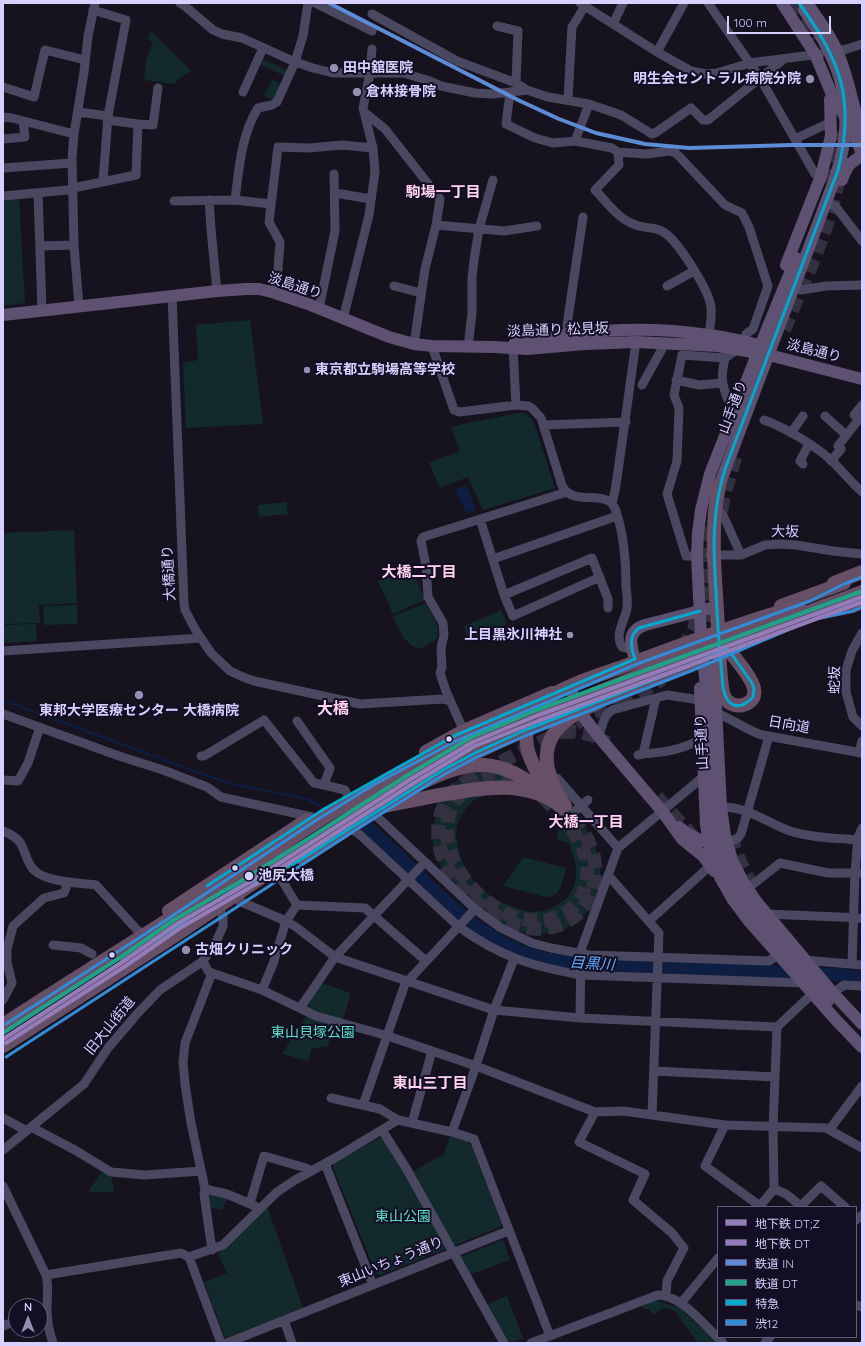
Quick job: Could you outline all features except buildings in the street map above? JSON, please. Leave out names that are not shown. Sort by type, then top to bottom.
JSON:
[{"type":"highway","points":[[719,486],[707,556],[723,694],[728,702],[735,706],[744,705],[751,700],[754,689],[733,644]]},
{"type":"highway","points":[[567,809],[534,767],[527,746],[527,732],[531,717],[545,701],[566,688],[804,601],[842,579],[862,572]]},
{"type":"highway","points":[[5,1021],[226,883],[346,804],[392,776],[439,751],[520,715],[804,601],[844,583]]},
{"type":"highway","points":[[5,1021],[312,817],[464,731],[569,686],[633,654],[684,641],[726,625],[862,583]]},
{"type":"highway","points":[[567,809],[552,785],[547,763],[550,742],[556,730],[563,722],[586,707],[713,652],[862,592]]},
{"type":"highway","points":[[3,1039],[216,908],[239,901],[315,841],[443,760],[481,742],[636,677],[733,644],[814,614],[856,602]]},
{"type":"highway","points":[[3,1053],[216,908],[239,887],[292,864],[443,770],[523,731],[690,665],[733,644]]},
{"type":"highway","points":[[3,1046],[277,870],[421,783],[443,772],[467,766],[491,766],[512,771],[567,809]]},
{"type":"highway","points":[[226,883],[256,867],[330,822],[340,817],[365,810],[474,789],[496,787],[533,792],[549,798],[567,809]]},
{"type":"highway","points":[[277,870],[292,864]]},
{"type":"main road","points":[[765,350],[783,334],[848,166],[862,155],[847,120],[833,97],[815,54],[782,3]]},
{"type":"main road","name":"山手通り","points":[[703,699],[701,637],[705,610],[710,521],[719,486],[765,350],[834,181],[838,157],[838,102],[834,80],[802,7],[791,3]]},
{"type":"main road","points":[[802,7],[828,34],[837,51],[845,71],[860,121],[856,127],[862,143]]},
{"type":"main road","points":[[767,329],[769,311],[821,176],[830,143],[830,99],[833,97]]},
{"type":"main road","name":"山手通り","points":[[707,556],[699,521],[703,497],[710,474],[737,405],[765,350],[767,329],[838,157]]},
{"type":"main road","name":"淡島通り","points":[[3,315],[217,291],[259,289],[272,292],[319,309],[389,337],[414,344],[432,346],[507,348]]},
{"type":"main road","name":"淡島通り 松見坂","points":[[570,340],[612,331],[634,330],[688,332],[709,335],[741,346]]},
{"type":"main road","name":"淡島通り 松見坂","points":[[507,348],[547,337],[570,340],[741,346],[765,350]]},
{"type":"main road","name":"淡島通り","points":[[765,350],[862,372]]},
{"type":"main road","name":"淡島通り","points":[[765,350],[862,379]]},
{"type":"main road","points":[[633,654],[632,635],[637,628],[705,610]]},
{"type":"main road","name":"山手通り","points":[[705,610],[716,713],[721,807],[727,842],[736,868],[747,889],[823,982],[831,997]]},
{"type":"main road","points":[[569,686],[583,716],[599,737],[662,811],[682,839],[697,851],[711,866],[738,907],[862,1047]]},
{"type":"main road","points":[[703,699],[702,738],[705,813],[710,848],[725,887]]},
{"type":"main road","points":[[703,699],[713,823],[718,848],[726,871],[733,885],[747,906],[831,997],[862,1036]]},
{"type":"main road","points":[[662,811],[686,833],[710,848]]},
{"type":"main road","points":[[697,851],[706,853],[710,848],[727,842]]},
{"type":"main road","points":[[831,997],[862,1024]]},
{"type":"street","points":[[180,3],[192,6],[213,30],[222,34],[242,38],[312,68],[333,73],[403,74],[427,80],[441,86],[475,93],[493,94],[527,90]]},
{"type":"street","points":[[235,200],[239,168],[248,128],[258,108],[272,105],[277,102],[295,62],[302,36],[308,3]]},
{"type":"street","points":[[315,3],[372,31]]},
{"type":"street","points":[[613,24],[623,3]]},
{"type":"street","points":[[657,52],[684,3]]},
{"type":"street","points":[[708,3],[760,78],[815,174],[821,176]]},
{"type":"street","points":[[568,99],[572,28],[583,5],[684,68],[699,73],[717,73],[750,63],[837,51],[862,44]]},
{"type":"street","points":[[79,306],[74,245],[72,163],[74,134],[94,7],[126,20],[107,118],[103,181]]},
{"type":"street","points":[[372,14],[457,61],[516,83],[527,90],[588,104],[621,115],[652,134],[691,108],[703,120],[708,120],[784,59]]},
{"type":"street","points":[[497,26],[518,31],[516,83]]},
{"type":"street","points":[[243,92],[263,48]]},
{"type":"street","points":[[343,319],[370,215],[375,172],[373,148],[363,108],[370,73],[372,49]]},
{"type":"street","points":[[3,87],[34,97],[45,50],[86,60]]},
{"type":"street","points":[[78,112],[138,124],[153,125],[158,88]]},
{"type":"street","points":[[510,93],[506,124],[535,138],[553,143],[575,141],[612,148],[618,152],[646,154],[670,151],[676,154],[725,205],[742,213],[746,219],[753,238],[768,286],[753,329],[746,334],[741,346],[725,358],[722,367],[722,383],[728,400],[737,405]]},
{"type":"street","points":[[575,141],[588,104]]},
{"type":"street","points":[[364,112],[385,129],[440,199],[436,225],[425,269],[414,344]]},
{"type":"street","points":[[3,117],[74,134]]},
{"type":"street","points":[[3,139],[25,137],[23,121]]},
{"type":"street","points":[[795,139],[831,122]]},
{"type":"street","points":[[3,196],[68,190],[103,181],[136,175],[138,124]]},
{"type":"street","points":[[272,292],[278,270],[280,242],[269,222],[278,147],[309,148],[342,145],[373,148]]},
{"type":"street","points":[[618,152],[619,165],[595,190],[618,216],[627,222],[639,227],[656,229],[669,236],[694,271],[708,298],[711,306],[709,335]]},
{"type":"street","points":[[3,168],[72,163]]},
{"type":"street","points":[[319,309],[335,231],[334,174]]},
{"type":"street","points":[[468,347],[472,313],[472,278],[479,229],[493,180]]},
{"type":"street","points":[[38,193],[42,310]]},
{"type":"street","points":[[335,193],[371,199]]},
{"type":"street","points":[[174,200],[235,200],[270,204]]},
{"type":"street","points":[[209,200],[217,291]]},
{"type":"street","points":[[832,205],[836,207],[862,241]]},
{"type":"street","points":[[570,340],[567,326],[583,217]]},
{"type":"street","points":[[436,225],[504,231],[537,226]]},
{"type":"street","points":[[40,246],[74,245]]},
{"type":"street","points":[[667,286],[694,271]]},
{"type":"street","points":[[801,290],[826,286],[862,285]]},
{"type":"street","points":[[394,286],[421,293]]},
{"type":"street","name":"大橋通り","points":[[172,296],[184,604],[200,638],[211,653],[230,671],[254,681],[360,704],[443,698],[450,701]]},
{"type":"street","points":[[633,654],[622,647],[620,641],[621,627],[627,607],[626,563],[617,516],[612,503],[626,422],[636,342]]},
{"type":"street","points":[[642,385],[662,349],[663,343]]},
{"type":"street","points":[[432,346],[454,410],[460,412],[516,405],[528,406],[532,408],[541,418],[560,479],[567,492],[575,496],[598,498],[612,503]]},
{"type":"street","points":[[507,348],[516,405]]},
{"type":"street","points":[[707,556],[686,556],[667,494],[677,461],[678,408],[674,395],[682,355],[725,358]]},
{"type":"street","points":[[676,380],[699,385],[722,383]]},
{"type":"street","points":[[832,460],[841,449],[838,446],[859,419],[854,415],[862,405]]},
{"type":"street","points":[[791,433],[803,416]]},
{"type":"street","points":[[825,416],[846,435]]},
{"type":"street","points":[[764,420],[791,433],[832,460],[862,492]]},
{"type":"street","points":[[543,425],[626,422]]},
{"type":"street","points":[[803,464],[800,461],[809,444]]},
{"type":"street","points":[[475,754],[442,682],[440,673],[442,667],[441,648],[444,634],[443,623],[428,597],[426,566],[421,540],[423,537],[567,492]]},
{"type":"street","points":[[715,506],[723,515],[741,555]]},
{"type":"street","points":[[493,559],[617,516]]},
{"type":"street","points":[[480,519],[504,595],[513,616],[600,577]]},
{"type":"street","name":"大坂","points":[[707,556],[741,555],[765,545],[780,544],[862,554]]},
{"type":"street","points":[[504,595],[592,558],[608,601],[608,608]]},
{"type":"street","name":"蛇坂","points":[[862,633],[852,652],[846,670],[846,692],[853,717],[862,726]]},
{"type":"street","points":[[3,651],[200,638]]},
{"type":"street","points":[[599,737],[603,721],[607,713],[612,710],[667,695],[703,699]]},
{"type":"street","points":[[656,698],[641,755],[671,751],[686,747],[702,738]]},
{"type":"street","name":"日向道","points":[[716,713],[725,716],[753,732],[860,753]]},
{"type":"street","points":[[3,714],[170,772],[207,787],[221,797],[312,817]]},
{"type":"street","points":[[202,756],[264,720],[314,783],[345,790],[348,796]]},
{"type":"street","points":[[297,721],[330,768],[324,785]]},
{"type":"street","points":[[3,780],[18,781],[28,763],[40,727]]},
{"type":"street","points":[[727,842],[739,838],[769,736]]},
{"type":"street","points":[[860,753],[862,741]]},
{"type":"street","points":[[580,1018],[581,950],[618,848],[703,777]]},
{"type":"street","points":[[558,778],[618,848]]},
{"type":"street","points":[[567,809],[588,800]]},
{"type":"street","points":[[721,807],[730,807],[748,811],[797,833],[858,840]]},
{"type":"street","points":[[372,814],[473,910],[501,928],[532,943],[582,955],[769,961],[782,958]]},
{"type":"street","points":[[351,827],[410,878],[460,925],[488,946],[514,958],[552,969],[581,973],[803,982]]},
{"type":"street","points":[[852,964],[858,918],[858,840],[862,828]]},
{"type":"street","points":[[3,831],[19,841],[29,864],[35,872],[49,878],[96,885],[139,932]]},
{"type":"street","points":[[300,1008],[335,957],[424,863]]},
{"type":"street","points":[[747,889],[780,863],[828,873],[858,873]]},
{"type":"street","points":[[649,921],[711,866]]},
{"type":"street","points":[[277,870],[297,904]]},
{"type":"street","points":[[608,875],[659,933],[652,1115]]},
{"type":"street","points":[[5,994],[12,983],[7,962],[7,949],[13,926],[44,898],[64,893],[68,882]]},
{"type":"street","points":[[239,901],[286,920],[296,926],[335,957],[494,1010],[580,1018],[778,1027]]},
{"type":"street","points":[[297,904],[365,908],[426,961]]},
{"type":"street","points":[[262,990],[273,964],[286,920],[297,904]]},
{"type":"street","name":"旧大山街道","points":[[3,1150],[84,1084],[108,1048],[160,990],[203,961],[218,940],[223,926],[223,916],[216,908]]},
{"type":"street","points":[[363,1105],[405,984],[473,910]]},
{"type":"street","points":[[767,914],[858,918]]},
{"type":"street","points":[[53,945],[81,948],[92,954]]},
{"type":"street","points":[[452,1132],[476,1066],[494,1010],[514,958]]},
{"type":"street","points":[[203,961],[208,971],[212,973],[262,990],[316,1016],[388,1036],[476,1066],[595,1112],[623,1111],[725,1125],[826,1128],[862,1148]]},
{"type":"street","points":[[806,962],[862,965]]},
{"type":"street","points":[[212,973],[185,1043],[183,1062],[191,1123],[205,1189],[204,1194],[212,1250]]},
{"type":"street","points":[[831,997],[844,985],[862,986]]},
{"type":"street","points":[[725,1125],[705,1166],[760,1206],[774,1190],[773,1127],[778,1027],[813,993]]},
{"type":"street","points":[[412,1123],[432,1051]]},
{"type":"street","points":[[654,1071],[775,1077]]},
{"type":"street","points":[[830,1129],[862,1086]]},
{"type":"street","points":[[331,1098],[380,1108],[398,1120],[452,1132],[474,1139],[508,1231],[550,1336]]},
{"type":"street","points":[[595,1112],[579,1142],[645,1174],[633,1200],[672,1233],[684,1248],[667,1281],[666,1295]]},
{"type":"street","points":[[3,1118],[75,1150],[112,1172],[144,1175],[201,1172]]},
{"type":"street","points":[[189,1257],[223,1245],[277,1192],[398,1120]]},
{"type":"street","points":[[382,1130],[406,1168],[504,1343]]},
{"type":"street","points":[[250,1203],[264,1156],[312,1171]]},
{"type":"street","points":[[325,1164],[373,1284]]},
{"type":"street","points":[[3,1186],[46,1275],[48,1281],[46,1298]]},
{"type":"street","points":[[774,1190],[786,1194],[801,1206],[821,1186],[844,1206]]},
{"type":"street","points":[[205,1189],[227,1194],[260,1208]]},
{"type":"street","name":"東山いちょう通り","points":[[227,1343],[508,1231]]},
{"type":"street","points":[[46,1275],[181,1253],[189,1257],[221,1343]]},
{"type":"street","points":[[682,1302],[717,1259]]},
{"type":"street","points":[[531,1343],[658,1295],[666,1295],[682,1302],[717,1337]]},
{"type":"street","points":[[284,1320],[292,1343]]},
{"type":"street","points":[[48,1327],[53,1343]]},
{"type":"green space","points":[[151,31],[191,71],[176,81],[175,84],[144,80],[146,61],[153,42],[148,40]]},
{"type":"green space","points":[[262,59],[287,70],[285,76],[259,64]]},
{"type":"green space","points":[[272,80],[282,84],[274,101],[264,95]]},
{"type":"green space","points":[[19,197],[25,303],[3,306],[3,198]]},
{"type":"green space","points":[[250,320],[263,424],[186,428],[183,363],[198,360],[196,325]]},
{"type":"green space","points":[[523,412],[534,422],[555,488],[483,510],[468,477],[440,488],[429,463],[460,451],[451,428],[463,424]]},
{"type":"green space","points":[[286,502],[288,514],[259,517],[258,505]]},
{"type":"green space","points":[[74,530],[77,603],[39,605],[40,623],[3,624],[3,533]]},
{"type":"green space","points":[[411,567],[425,600],[393,614],[378,581]]},
{"type":"green space","points":[[426,603],[437,624],[438,635],[433,642],[420,648],[415,647],[406,641],[393,616]]},
{"type":"green space","points":[[77,605],[77,624],[44,625],[43,606]]},
{"type":"green space","points":[[501,610],[507,624],[468,642],[464,626]]},
{"type":"green space","points":[[36,624],[37,641],[3,643],[3,625]]},
{"type":"green space","points":[[484,770],[538,779],[527,798],[492,794],[477,799],[464,811],[457,824],[456,838],[465,868],[483,891],[497,900],[525,911],[533,912],[550,909],[558,905],[570,894],[576,878],[576,869],[573,856],[569,843],[557,840],[559,828],[551,815],[567,801],[590,835],[596,848],[599,861],[599,887],[587,912],[566,928],[541,934],[515,930],[499,923],[460,889],[448,876],[440,863],[436,855],[433,842],[433,828],[441,800],[455,782],[475,772]]},
{"type":"green space","points":[[523,857],[566,868],[560,887],[555,894],[546,897],[503,886]]},
{"type":"green space","points":[[319,982],[351,993],[343,1019],[310,1010],[305,1006]]},
{"type":"green space","name":"東山貝塚公園","points":[[307,1016],[333,1025],[328,1046],[311,1049],[308,1061],[282,1054]]},
{"type":"green space","name":"東山公園","points":[[450,1135],[467,1141],[472,1147],[501,1223],[500,1227],[380,1275],[376,1273],[333,1168],[335,1162],[382,1137],[387,1140],[392,1138],[412,1172],[444,1154]]},
{"type":"green space","points":[[103,1170],[111,1173],[114,1192],[88,1192]]},
{"type":"green space","points":[[207,1191],[227,1196],[222,1210],[210,1207]]},
{"type":"green space","points":[[267,1206],[303,1308],[225,1338],[204,1282],[227,1273],[218,1254]]},
{"type":"green space","points":[[503,1240],[510,1260],[469,1275],[459,1257]]},
{"type":"green space","points":[[507,1296],[523,1338],[513,1342],[508,1340],[488,1304]]},
{"type":"green space","points":[[652,1300],[679,1307],[717,1343],[698,1343],[675,1311],[664,1308],[653,1315],[649,1309],[644,1309],[642,1305]]},
{"type":"water","points":[[466,485],[476,509],[466,513],[456,490]]},
{"type":"waterway","points":[[3,700],[228,783],[299,797],[321,806]]},
{"type":"waterway","name":"目黒川","points":[[368,828],[440,896],[477,927],[498,940],[532,955],[571,963],[840,975],[862,978]]},
{"type":"tunnel","points":[[789,3],[802,23],[811,41]]},
{"type":"tunnel","points":[[830,183],[834,149],[833,132]]},
{"type":"tunnel","points":[[784,330],[824,233],[839,173]]},
{"type":"tunnel","points":[[721,511],[737,452]]},
{"type":"tunnel","points":[[706,583],[709,522]]},
{"type":"tunnel","points":[[704,621],[708,601],[710,573]]},
{"type":"tunnel","points":[[682,649],[694,629],[699,608]]},
{"type":"tunnel","points":[[621,706],[662,679]]},
{"type":"tunnel","points":[[543,797],[566,822],[580,843],[587,865],[587,879],[584,892],[577,903],[568,911],[556,918],[542,921],[527,920],[508,914],[490,904],[473,889],[460,872],[451,853],[447,833],[450,813],[460,794],[468,785],[488,770],[510,757],[564,730],[627,693]]},
{"type":"tunnel","points":[[562,732],[585,733],[597,737],[607,743]]},
{"type":"tunnel","points":[[516,779],[498,775],[482,776],[467,781],[455,790],[446,802],[440,817],[438,834],[441,852],[449,871],[461,888],[476,902],[493,914],[515,925],[540,929],[556,926],[568,921],[578,914],[585,905],[591,895],[594,883],[594,859],[586,836],[563,808]]},
{"type":"tunnel","points":[[657,797],[717,863]]},
{"type":"tunnel","points":[[730,836],[750,883]]},
{"type":"metro line","name":"DT;Z","points":[[3,1039],[124,961],[177,924],[253,880],[411,779],[473,742],[536,716],[862,597]]},
{"type":"metro line","name":"DT","points":[[6,1043],[127,965],[180,928],[256,884],[414,783],[475,746],[538,721],[862,602]]},
{"type":"rail line","name":"IN","points":[[329,3],[518,100],[559,119],[596,133],[645,144],[689,148],[792,145],[862,145]]},
{"type":"rail line","name":"DT","points":[[3,1033],[121,957],[174,920],[250,876],[408,775],[470,738],[534,711],[860,592]]},
{"type":"transit line","name":"特急","points":[[728,649],[752,683],[754,689],[753,697],[743,705],[734,705],[727,700],[723,688],[714,559],[714,529],[718,499],[725,469],[838,170],[843,145],[845,122],[841,81],[825,43],[799,3]]},
{"type":"transit line","name":"渋12","points":[[6,1024],[315,821],[375,784],[456,741],[637,664],[810,601],[862,577]]},
{"type":"transit line","name":"渋12","points":[[6,1057],[357,829],[445,774],[477,757],[525,736],[693,670],[797,626],[815,619],[853,611],[862,607]]},
{"type":"transit line","name":"特急","points":[[635,659],[631,642],[633,635],[639,628],[700,611]]},
{"type":"transit line","name":"特急","points":[[3,1039],[212,903],[239,887],[292,865],[443,770],[475,753],[523,731],[728,649]]},
{"type":"transit line","name":"特急","points":[[207,886],[324,809],[454,736],[635,659]]},
{"type":"place","name":"田中舘医院","points":[[334,68]]},
{"type":"place","name":"明生会セントラル病院分院","points":[[810,79]]},
{"type":"place","name":"倉林接骨院","points":[[357,92]]},
{"type":"place","name":"東京都立駒場高等学校","points":[[307,370]]},
{"type":"place","name":"上目黒氷川神社","points":[[570,635]]},
{"type":"place","name":"東邦大学医療センター 大橋病院","points":[[139,695]]},
{"type":"place","name":"池尻大橋","points":[[249,876]]},
{"type":"place","name":"古畑クリニック","points":[[186,950]]},
{"type":"district","name":"駒場一丁目","points":[[443,192]]},
{"type":"district","name":"大橋二丁目","points":[[419,572]]},
{"type":"district","name":"大橋","points":[[333,709]]},
{"type":"district","name":"大橋一丁目","points":[[586,822]]},
{"type":"district","name":"東山三丁目","points":[[430,1083]]}]
